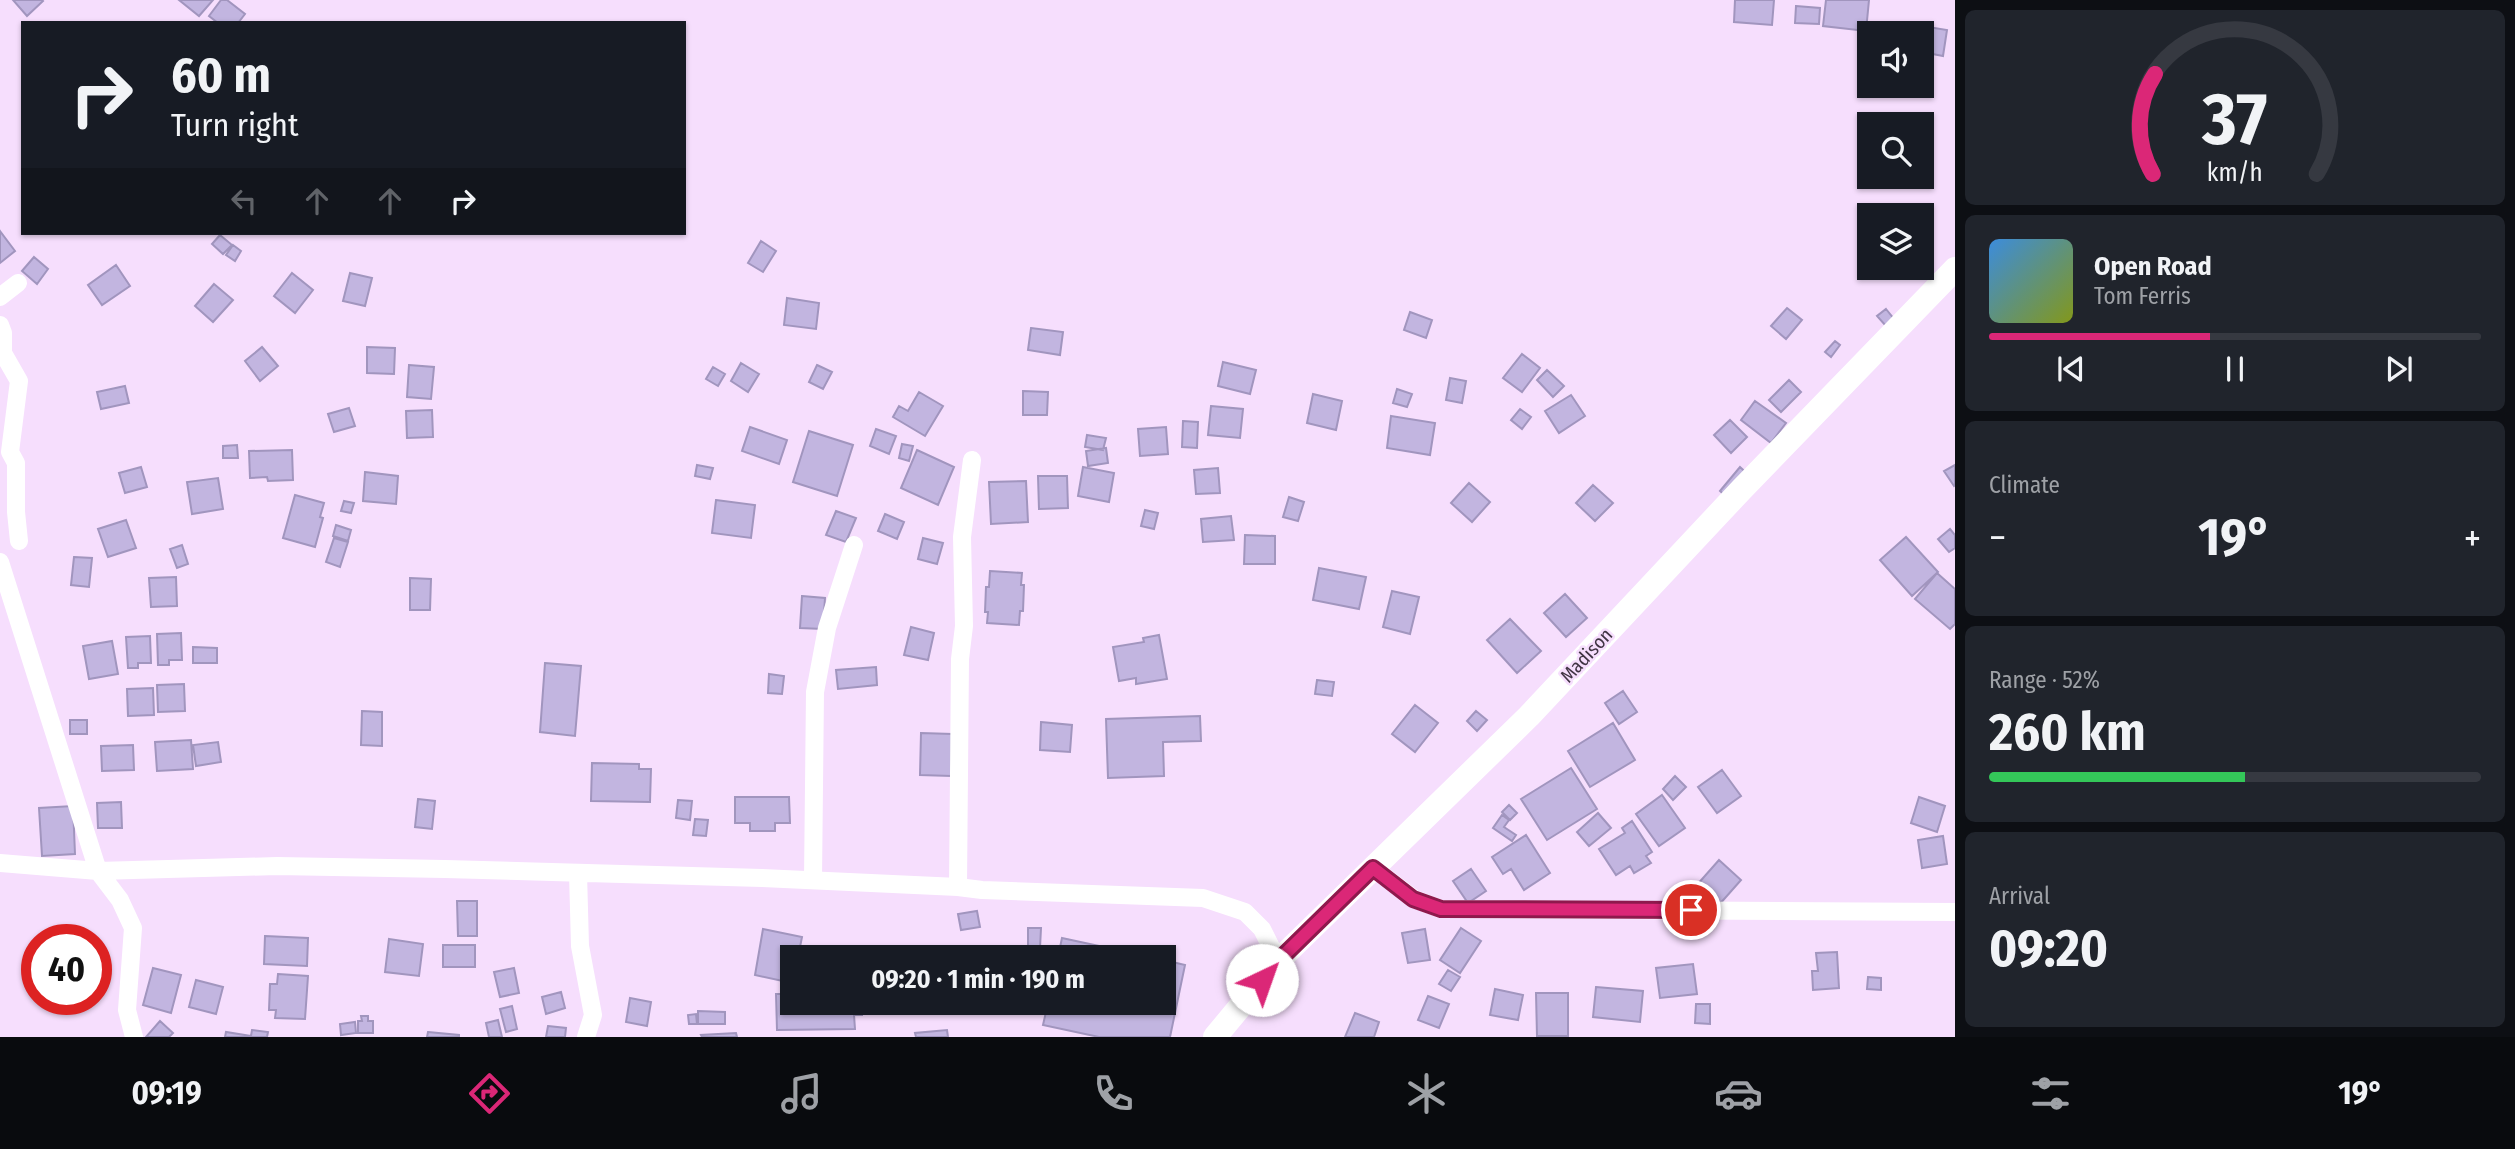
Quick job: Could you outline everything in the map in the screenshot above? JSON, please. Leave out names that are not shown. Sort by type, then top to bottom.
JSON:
[{"type":"street","name":"Madison","points":[[1215,1037],[1278,961],[1529,716],[1741,490],[1955,269]]},
{"type":"street","points":[[0,297],[18,283]]},
{"type":"street","points":[[0,325],[3,333],[3,353],[19,381],[10,452],[16,463],[19,541]]},
{"type":"street","points":[[958,887],[960,659],[964,625],[962,537],[972,460]]},
{"type":"street","points":[[813,880],[815,692],[827,628],[854,545]]},
{"type":"street","points":[[0,562],[98,871],[120,900],[133,928],[127,1010],[134,1037]]},
{"type":"street","points":[[0,863],[98,871],[277,866],[579,873],[813,880],[982,890],[1203,898],[1245,912],[1262,929],[1278,961]]},
{"type":"street","points":[[1373,868],[1413,899],[1441,909],[1955,912]]},
{"type":"street","points":[[579,873],[580,946],[593,1016],[586,1037]]},
{"type":"building","points":[[13,0],[42,0],[43,1],[27,16]]},
{"type":"building","points":[[179,0],[213,0],[199,16]]},
{"type":"building","points":[[221,0],[227,0],[245,14],[240,21],[215,21],[209,16]]},
{"type":"building","points":[[1735,0],[1774,0],[1772,25],[1734,22]]},
{"type":"building","points":[[1826,0],[1869,0],[1867,21],[1857,21],[1857,30],[1823,26]]},
{"type":"building","points":[[1796,6],[1820,8],[1819,24],[1795,23]]},
{"type":"building","points":[[1934,28],[1947,30],[1943,56],[1934,54]]},
{"type":"building","points":[[0,231],[15,251],[0,263]]},
{"type":"building","points":[[220,235],[232,245],[223,254],[212,244]]},
{"type":"building","points":[[761,241],[776,251],[763,272],[748,263]]},
{"type":"building","points":[[233,245],[241,251],[235,261],[226,255]]},
{"type":"building","points":[[34,257],[48,269],[37,284],[22,271]]},
{"type":"building","points":[[116,265],[130,286],[102,305],[88,285]]},
{"type":"building","points":[[292,273],[313,290],[295,313],[274,296]]},
{"type":"building","points":[[350,273],[372,278],[365,306],[343,301]]},
{"type":"building","points":[[214,284],[233,300],[213,322],[195,306]]},
{"type":"building","points":[[787,298],[819,303],[816,329],[784,325]]},
{"type":"building","points":[[1787,308],[1802,320],[1786,339],[1771,326]]},
{"type":"building","points":[[1886,309],[1894,319],[1886,326],[1877,316]]},
{"type":"building","points":[[1410,312],[1432,320],[1426,338],[1404,330]]},
{"type":"building","points":[[1031,328],[1063,332],[1060,355],[1028,350]]},
{"type":"building","points":[[1835,341],[1840,345],[1831,357],[1825,352]]},
{"type":"building","points":[[262,347],[278,366],[260,381],[245,361]]},
{"type":"building","points":[[367,347],[395,348],[394,374],[367,373]]},
{"type":"building","points":[[1522,354],[1540,368],[1522,392],[1503,378]]},
{"type":"building","points":[[1223,362],[1256,370],[1250,394],[1218,386]]},
{"type":"building","points":[[741,363],[759,374],[748,392],[731,381]]},
{"type":"building","points":[[409,365],[434,367],[431,399],[407,397]]},
{"type":"building","points":[[817,365],[832,372],[823,389],[809,382]]},
{"type":"building","points":[[713,367],[725,374],[718,386],[706,379]]},
{"type":"building","points":[[1547,370],[1564,386],[1553,397],[1537,380]]},
{"type":"building","points":[[1450,378],[1466,381],[1462,403],[1446,400]]},
{"type":"building","points":[[1789,380],[1801,392],[1781,412],[1769,400]]},
{"type":"building","points":[[125,386],[129,403],[101,409],[97,392]]},
{"type":"building","points":[[1397,389],[1412,394],[1407,407],[1393,403]]},
{"type":"building","points":[[1023,391],[1048,392],[1047,415],[1023,415]]},
{"type":"building","points":[[919,392],[943,406],[925,436],[893,417],[899,406],[908,411]]},
{"type":"building","points":[[1313,394],[1342,401],[1336,430],[1307,423]]},
{"type":"building","points":[[1571,395],[1585,416],[1559,433],[1545,411]]},
{"type":"building","points":[[1755,401],[1786,423],[1771,443],[1741,420]]},
{"type":"building","points":[[1211,406],[1243,409],[1240,438],[1208,435]]},
{"type":"building","points":[[349,408],[355,426],[334,432],[328,414]]},
{"type":"building","points":[[1520,409],[1531,417],[1522,429],[1511,420]]},
{"type":"building","points":[[432,410],[433,437],[407,438],[406,411]]},
{"type":"building","points":[[1391,416],[1435,423],[1430,455],[1387,448]]},
{"type":"building","points":[[1730,420],[1747,437],[1731,453],[1714,435]]},
{"type":"building","points":[[1183,421],[1198,422],[1197,448],[1182,447]]},
{"type":"building","points":[[750,427],[787,440],[779,464],[742,451]]},
{"type":"building","points":[[1166,427],[1168,454],[1140,456],[1138,429]]},
{"type":"building","points":[[876,429],[896,436],[889,454],[870,446]]},
{"type":"building","points":[[809,431],[853,445],[837,496],[793,482]]},
{"type":"building","points":[[1087,435],[1106,438],[1103,450],[1085,447]]},
{"type":"building","points":[[902,444],[913,446],[909,461],[899,458]]},
{"type":"building","points":[[237,445],[238,458],[223,458],[223,446]]},
{"type":"building","points":[[1106,448],[1108,463],[1088,466],[1086,451]]},
{"type":"building","points":[[292,450],[293,480],[268,481],[267,477],[250,478],[249,451]]},
{"type":"building","points":[[917,450],[954,467],[938,505],[901,488]]},
{"type":"building","points":[[697,465],[713,468],[710,479],[695,476]]},
{"type":"building","points":[[1955,465],[1955,485],[1954,486],[1944,471]]},
{"type":"building","points":[[141,467],[147,487],[125,493],[119,473]]},
{"type":"building","points":[[1083,467],[1114,473],[1109,502],[1078,496]]},
{"type":"building","points":[[1740,467],[1751,477],[1731,501],[1720,491]]},
{"type":"building","points":[[1218,468],[1220,493],[1196,494],[1194,470]]},
{"type":"building","points":[[365,472],[398,476],[396,504],[363,501]]},
{"type":"building","points":[[1038,476],[1067,476],[1068,508],[1039,509]]},
{"type":"building","points":[[218,478],[223,509],[192,514],[187,482]]},
{"type":"building","points":[[1026,481],[1028,522],[991,524],[989,482]]},
{"type":"building","points":[[1469,483],[1490,502],[1472,522],[1451,503]]},
{"type":"building","points":[[1593,485],[1613,503],[1595,521],[1576,503]]},
{"type":"building","points":[[295,495],[324,503],[315,547],[283,538]]},
{"type":"building","points":[[1289,497],[1304,502],[1298,521],[1283,517]]},
{"type":"building","points":[[716,500],[755,505],[751,538],[712,533]]},
{"type":"building","points":[[344,501],[354,503],[351,513],[341,511]]},
{"type":"building","points":[[1145,510],[1158,513],[1154,529],[1141,526]]},
{"type":"building","points":[[836,511],[856,518],[846,542],[826,535]]},
{"type":"building","points":[[885,514],[904,522],[897,539],[878,531]]},
{"type":"building","points":[[1231,516],[1234,540],[1203,542],[1201,519]]},
{"type":"building","points":[[126,520],[136,548],[108,557],[98,529]]},
{"type":"building","points":[[336,525],[351,530],[348,541],[333,536]]},
{"type":"building","points":[[1950,529],[1955,535],[1955,548],[1949,552],[1938,539]]},
{"type":"building","points":[[1245,535],[1275,536],[1275,564],[1244,564]]},
{"type":"building","points":[[1906,537],[1938,572],[1912,596],[1880,560]]},
{"type":"building","points":[[334,538],[348,542],[340,567],[326,562]]},
{"type":"building","points":[[923,538],[943,543],[937,564],[918,559]]},
{"type":"building","points":[[182,545],[188,564],[177,568],[170,549]]},
{"type":"building","points":[[74,557],[92,558],[89,587],[71,585]]},
{"type":"building","points":[[1319,568],[1366,577],[1359,609],[1313,600]]},
{"type":"building","points":[[990,571],[1022,573],[1023,611],[1020,611],[1019,625],[987,623],[986,587],[989,587]]},
{"type":"building","points":[[1937,573],[1955,589],[1955,624],[1950,629],[1915,599]]},
{"type":"building","points":[[176,577],[177,606],[151,607],[149,578]]},
{"type":"building","points":[[410,578],[431,579],[430,610],[410,610]]},
{"type":"building","points":[[1392,591],[1419,597],[1410,634],[1383,627]]},
{"type":"building","points":[[1565,594],[1587,618],[1566,637],[1544,613]]},
{"type":"building","points":[[802,596],[825,598],[823,629],[800,628]]},
{"type":"building","points":[[1510,619],[1541,651],[1517,673],[1487,640]]},
{"type":"building","points":[[911,627],[934,633],[928,660],[904,655]]},
{"type":"building","points":[[181,633],[182,660],[169,660],[169,665],[158,665],[157,634]]},
{"type":"building","points":[[1159,635],[1167,679],[1136,684],[1136,678],[1119,681],[1113,647],[1144,642],[1143,638]]},
{"type":"building","points":[[150,636],[151,663],[138,663],[138,668],[128,668],[126,637]]},
{"type":"building","points":[[112,641],[118,674],[89,679],[83,646]]},
{"type":"building","points":[[193,647],[217,648],[217,663],[193,663]]},
{"type":"building","points":[[545,663],[581,666],[575,736],[540,732]]},
{"type":"building","points":[[876,667],[877,685],[838,689],[836,670]]},
{"type":"building","points":[[769,674],[784,676],[782,694],[768,693]]},
{"type":"building","points":[[1317,680],[1334,682],[1332,696],[1315,694]]},
{"type":"building","points":[[184,684],[185,711],[158,712],[157,685]]},
{"type":"building","points":[[153,688],[154,715],[128,716],[127,689]]},
{"type":"building","points":[[1623,691],[1637,712],[1619,724],[1605,703]]},
{"type":"building","points":[[1415,705],[1438,723],[1415,752],[1392,734]]},
{"type":"building","points":[[362,711],[382,712],[382,746],[361,745]]},
{"type":"building","points":[[1476,711],[1487,720],[1477,731],[1467,721]]},
{"type":"building","points":[[1200,716],[1201,741],[1163,742],[1164,776],[1108,778],[1106,719]]},
{"type":"building","points":[[70,720],[87,720],[87,734],[70,734]]},
{"type":"building","points":[[1041,722],[1072,725],[1070,752],[1040,750]]},
{"type":"building","points":[[1613,723],[1635,760],[1590,787],[1568,751]]},
{"type":"building","points":[[921,733],[952,734],[951,776],[920,775]]},
{"type":"building","points":[[191,740],[193,769],[157,771],[155,742]]},
{"type":"building","points":[[218,742],[221,762],[196,766],[193,745]]},
{"type":"building","points":[[133,745],[134,770],[102,771],[101,746]]},
{"type":"building","points":[[592,763],[639,764],[639,769],[651,769],[650,802],[591,801]]},
{"type":"building","points":[[1571,768],[1597,809],[1547,840],[1521,799]]},
{"type":"building","points":[[1722,770],[1741,796],[1717,813],[1698,787]]},
{"type":"building","points":[[1675,776],[1686,787],[1673,800],[1663,789]]},
{"type":"building","points":[[1662,795],[1685,828],[1659,846],[1636,814]]},
{"type":"building","points":[[735,797],[789,797],[790,823],[775,823],[775,831],[750,831],[750,823],[735,823]]},
{"type":"building","points":[[1919,797],[1945,806],[1937,832],[1911,823]]},
{"type":"building","points":[[418,799],[435,801],[432,829],[415,827]]},
{"type":"building","points":[[678,800],[692,801],[690,820],[676,818]]},
{"type":"building","points":[[121,802],[122,828],[98,828],[97,803]]},
{"type":"building","points":[[1509,805],[1517,813],[1510,820],[1502,812]]},
{"type":"building","points":[[73,806],[75,854],[42,856],[39,808]]},
{"type":"building","points":[[1598,813],[1611,828],[1589,846],[1577,832]]},
{"type":"building","points":[[1502,815],[1509,820],[1504,827],[1516,835],[1512,841],[1493,828]]},
{"type":"building","points":[[695,819],[708,820],[706,836],[693,835]]},
{"type":"building","points":[[1632,821],[1652,852],[1646,856],[1651,863],[1634,873],[1630,866],[1616,875],[1599,849],[1625,833],[1622,828]]},
{"type":"building","points":[[1526,835],[1550,873],[1524,890],[1511,869],[1503,874],[1492,857]]},
{"type":"building","points":[[1943,836],[1947,864],[1922,868],[1918,840]]},
{"type":"building","points":[[1719,860],[1741,880],[1718,906],[1696,886]]},
{"type":"building","points":[[1471,869],[1486,891],[1468,903],[1453,881]]},
{"type":"building","points":[[457,901],[477,901],[477,936],[458,936]]},
{"type":"building","points":[[977,911],[980,927],[961,930],[958,914]]},
{"type":"building","points":[[1028,928],[1041,928],[1040,945],[1028,945]]},
{"type":"building","points":[[1461,928],[1481,941],[1460,973],[1440,960]]},
{"type":"building","points":[[763,929],[802,937],[800,945],[780,945],[780,980],[755,975]]},
{"type":"building","points":[[1425,929],[1430,960],[1408,963],[1402,933]]},
{"type":"building","points":[[265,936],[308,938],[307,966],[264,964]]},
{"type":"building","points":[[1062,938],[1094,945],[1061,945]]},
{"type":"building","points":[[389,939],[423,944],[419,976],[385,972]]},
{"type":"building","points":[[443,945],[475,945],[475,967],[443,967]]},
{"type":"building","points":[[1837,952],[1839,988],[1813,990],[1812,971],[1818,971],[1816,953]]},
{"type":"building","points":[[1176,963],[1185,965],[1176,1008]]},
{"type":"building","points":[[1693,964],[1697,994],[1660,998],[1656,968]]},
{"type":"building","points":[[153,968],[181,975],[171,1013],[143,1005]]},
{"type":"building","points":[[514,968],[519,993],[500,997],[494,972]]},
{"type":"building","points":[[1448,970],[1460,977],[1451,991],[1439,984]]},
{"type":"building","points":[[278,974],[308,976],[305,1019],[275,1018],[276,1010],[269,1010],[270,984],[277,984]]},
{"type":"building","points":[[1868,977],[1881,978],[1881,990],[1867,989]]},
{"type":"building","points":[[196,980],[223,987],[216,1014],[189,1007]]},
{"type":"building","points":[[1596,987],[1643,991],[1640,1022],[1593,1017]]},
{"type":"building","points":[[1495,989],[1523,995],[1518,1020],[1490,1015]]},
{"type":"building","points":[[561,992],[565,1008],[546,1014],[542,997]]},
{"type":"building","points":[[1536,993],[1568,993],[1568,1036],[1537,1036]]},
{"type":"building","points":[[776,994],[780,994],[780,1015],[854,1015],[855,1029],[777,1030]]},
{"type":"building","points":[[1428,996],[1449,1004],[1439,1028],[1418,1020]]},
{"type":"building","points":[[630,998],[651,1002],[647,1026],[626,1022]]},
{"type":"building","points":[[1696,1004],[1710,1004],[1710,1024],[1695,1023]]},
{"type":"building","points":[[512,1006],[517,1029],[506,1032],[500,1009]]},
{"type":"building","points":[[698,1011],[725,1012],[725,1024],[698,1024]]},
{"type":"building","points":[[1355,1013],[1379,1022],[1374,1037],[1345,1037]]},
{"type":"building","points":[[696,1014],[697,1024],[689,1024],[688,1015]]},
{"type":"building","points":[[1045,1015],[1175,1015],[1170,1037],[1099,1037],[1043,1025]]},
{"type":"building","points":[[361,1016],[368,1016],[368,1021],[373,1021],[373,1033],[358,1033]]},
{"type":"building","points":[[498,1020],[502,1037],[489,1037],[486,1023]]},
{"type":"building","points":[[160,1021],[173,1033],[169,1037],[146,1037]]},
{"type":"building","points":[[355,1022],[356,1033],[341,1035],[340,1024]]},
{"type":"building","points":[[548,1026],[566,1028],[565,1037],[546,1037]]},
{"type":"building","points":[[252,1030],[268,1032],[267,1037],[225,1037],[226,1032],[251,1036]]},
{"type":"building","points":[[947,1030],[948,1037],[916,1037],[915,1033]]},
{"type":"building","points":[[428,1032],[459,1035],[459,1037],[427,1037]]},
{"type":"building","points":[[736,1033],[737,1037],[701,1035]]},
{"type":"route","points":[[1262,980],[1373,868],[1413,899],[1441,909],[1691,910]]}]
